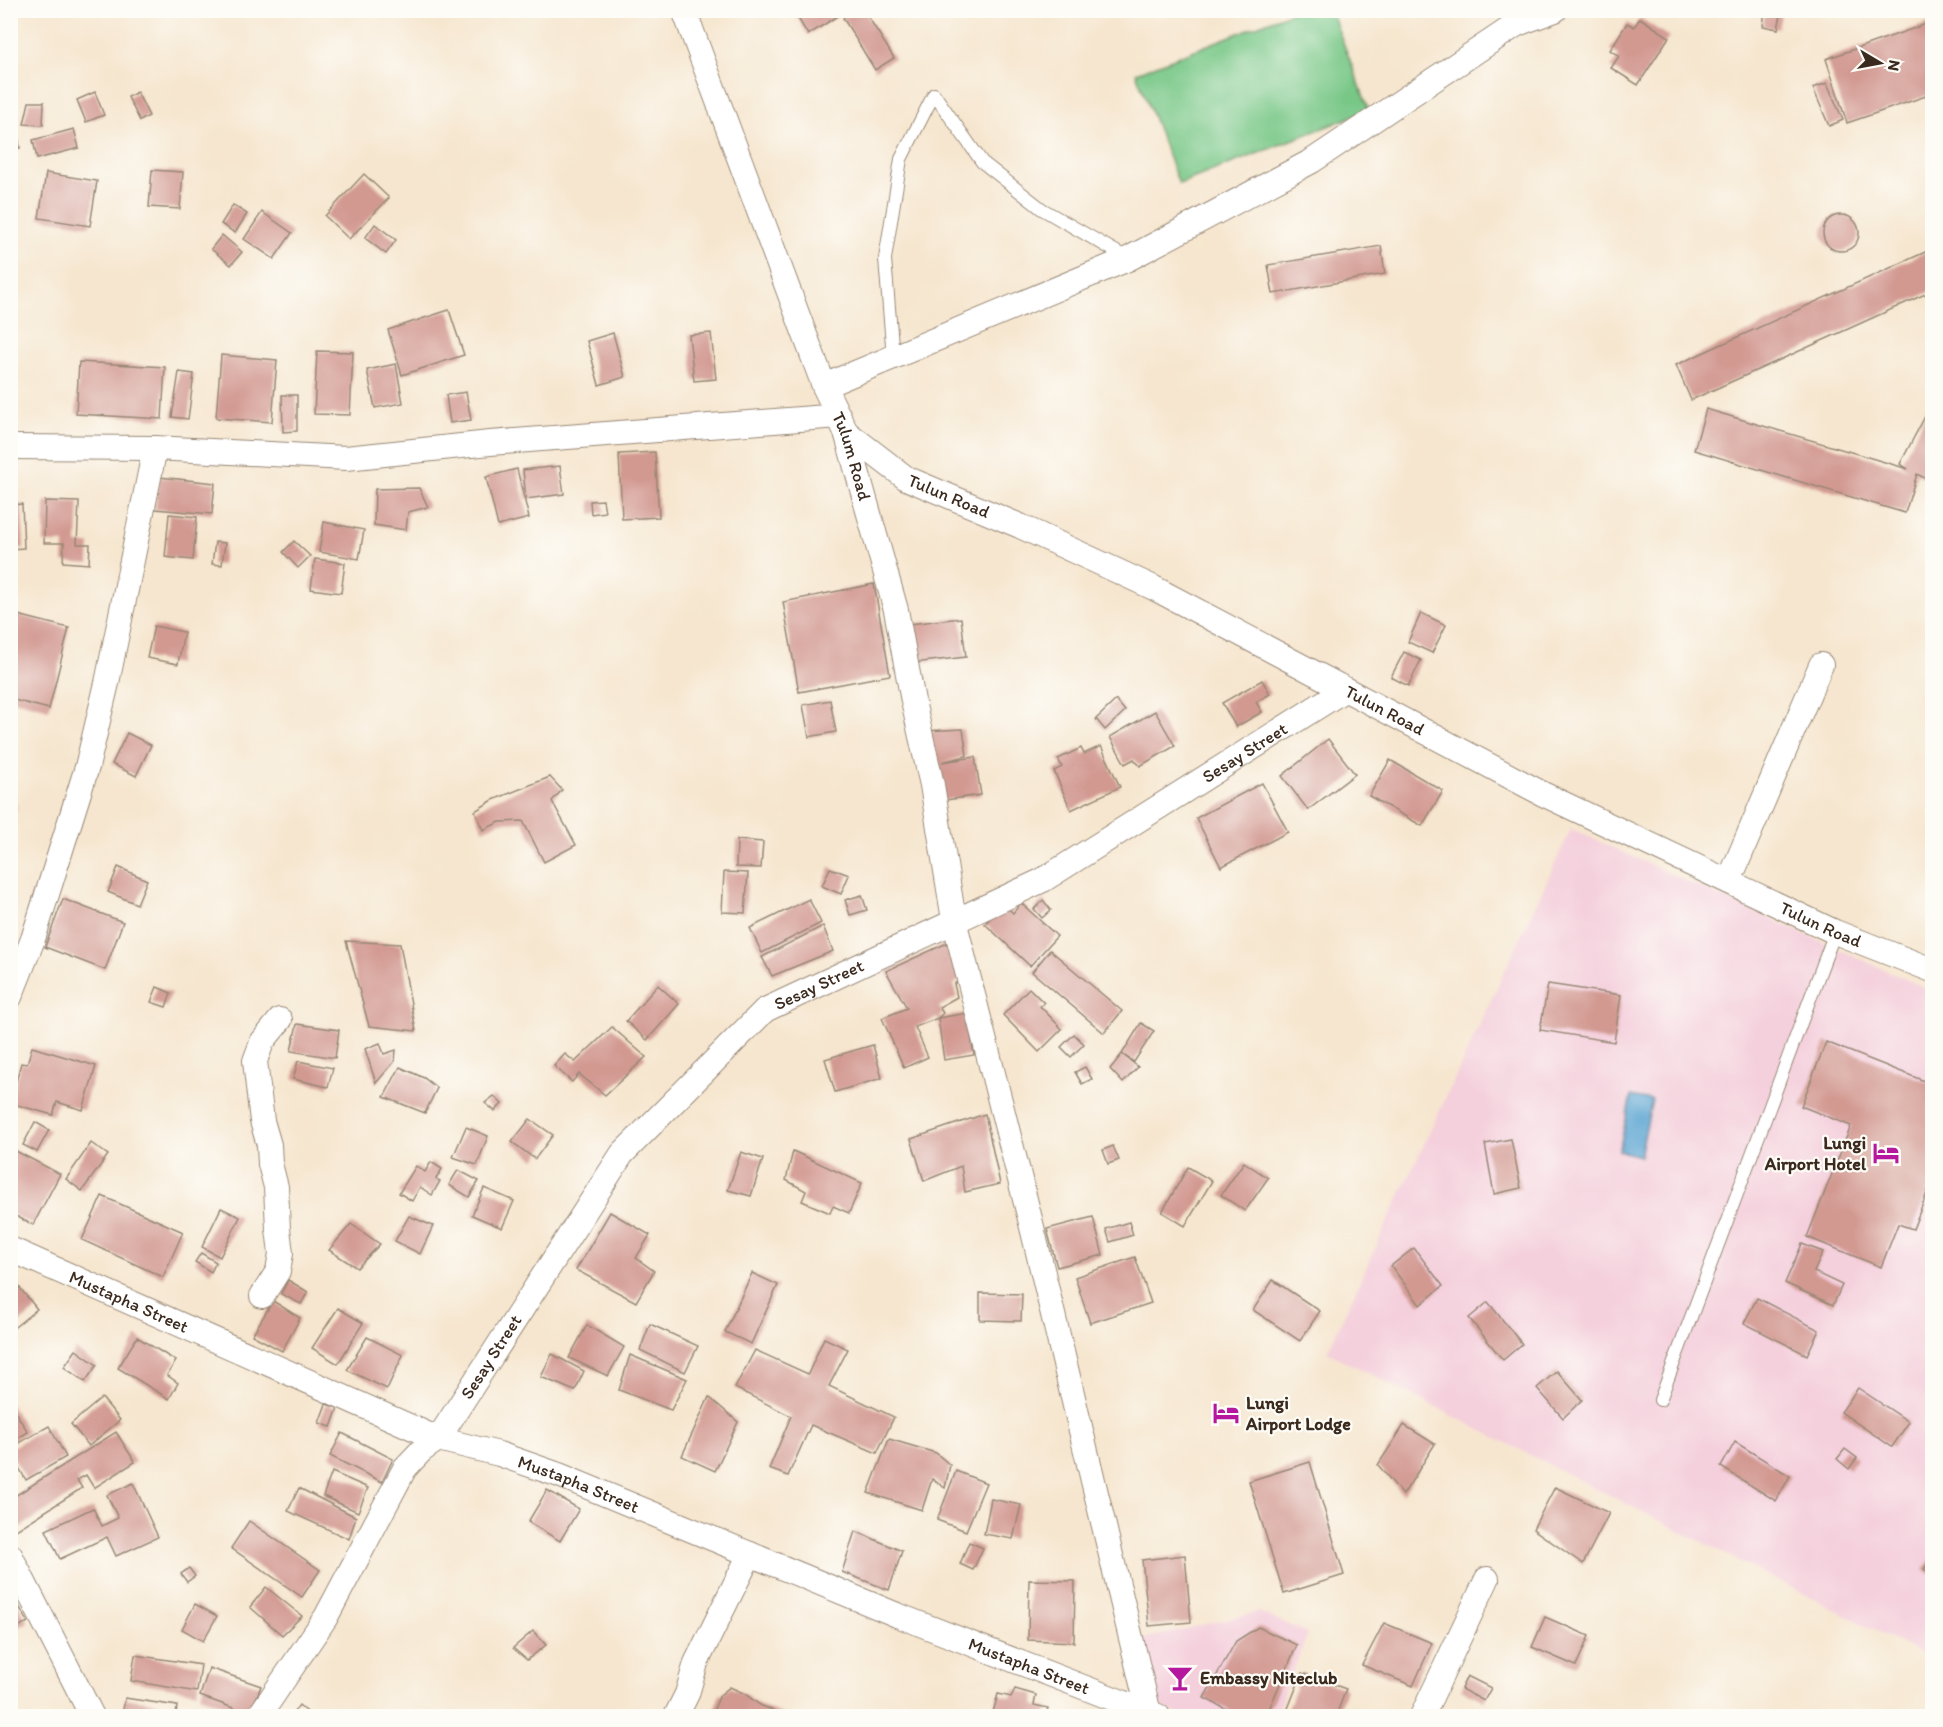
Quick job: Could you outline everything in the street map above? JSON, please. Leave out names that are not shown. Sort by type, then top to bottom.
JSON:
[{"type":"street","name":"Tulum Road","points":[[684,10],[824,386],[842,424],[896,610],[932,784],[954,920],[1154,1715]]},
{"type":"street","points":[[824,386],[1128,259],[1312,161],[1517,24],[1555,10]]},
{"type":"street","points":[[10,447],[155,448],[346,458],[490,442],[842,424]]},
{"type":"street","name":"Tulun Road","points":[[842,424],[906,478],[1020,526],[1154,588],[1543,794],[1835,932],[1932,970]]},
{"type":"street","points":[[10,997],[33,939],[87,767],[107,683],[155,448]]},
{"type":"street","points":[[1728,881],[1821,665]]},
{"type":"street","name":"Sesay Street","points":[[259,1716],[326,1617],[405,1468],[421,1451],[438,1439],[622,1154],[765,1010],[1043,880],[1344,690]]},
{"type":"street","points":[[262,1296],[278,1270],[281,1253],[276,1187],[270,1164],[269,1145],[261,1121],[255,1061],[262,1042],[280,1020]]},
{"type":"street","name":"Mustapha Street","points":[[10,1249],[438,1439],[499,1454],[559,1475],[897,1615],[1154,1715]]},
{"type":"street","points":[[676,1716],[687,1694],[696,1663],[750,1554]]},
{"type":"street","points":[[10,1555],[92,1716]]},
{"type":"street","points":[[1422,1716],[1487,1579]]},
{"type":"lane","points":[[892,357],[885,259],[901,159],[934,94],[982,162],[1042,209],[1128,259]]},
{"type":"lane","points":[[1660,1400],[1835,932]]},
{"type":"shaded area","points":[[1571,829],[1932,991],[1932,1659],[1327,1352]]},
{"type":"shaded area","name":"Embassy Niteclub","points":[[1258,1612],[1308,1633],[1275,1716],[1183,1716],[1155,1704],[1139,1640]]},
{"type":"green space","points":[[1295,11],[1331,11],[1369,110],[1179,184],[1136,73]]},
{"type":"water","points":[[1631,1096],[1652,1100],[1640,1156],[1619,1151]]},
{"type":"building","points":[[793,10],[847,10],[808,35]]},
{"type":"building","points":[[855,10],[864,10],[894,58],[875,70],[843,18]]},
{"type":"building","points":[[1765,10],[1782,10],[1778,29],[1763,26]]},
{"type":"building","points":[[1640,18],[1669,37],[1638,85],[1611,68],[1619,56],[1610,50],[1627,23],[1634,27]]},
{"type":"building","points":[[1932,22],[1932,94],[1847,123],[1826,59]]},
{"type":"building","points":[[1827,83],[1843,120],[1829,126],[1813,88]]},
{"type":"building","points":[[95,92],[104,115],[86,122],[77,100]]},
{"type":"building","points":[[137,92],[149,116],[140,121],[128,97]]},
{"type":"building","points":[[29,102],[44,102],[43,125],[24,124]]},
{"type":"building","points":[[10,119],[15,119],[20,148],[10,149]]},
{"type":"building","points":[[74,129],[79,148],[37,159],[33,140]]},
{"type":"building","points":[[152,170],[183,172],[180,209],[149,207]]},
{"type":"building","points":[[46,173],[97,181],[90,226],[39,218]]},
{"type":"building","points":[[364,174],[389,198],[349,239],[325,216]]},
{"type":"building","points":[[233,205],[247,214],[235,233],[221,224]]},
{"type":"building","points":[[262,212],[292,233],[274,259],[244,239]]},
{"type":"building","points":[[1841,215],[1854,220],[1859,233],[1854,246],[1841,251],[1828,246],[1823,233],[1828,220]]},
{"type":"building","points":[[375,224],[396,240],[386,254],[365,238]]},
{"type":"building","points":[[222,235],[242,252],[231,265],[211,249]]},
{"type":"building","points":[[1381,246],[1385,274],[1273,294],[1268,265]]},
{"type":"building","points":[[1932,249],[1932,291],[1691,400],[1676,365]]},
{"type":"building","points":[[449,310],[464,355],[402,375],[388,330]]},
{"type":"building","points":[[613,333],[625,377],[599,385],[587,341]]},
{"type":"building","points":[[711,333],[716,379],[694,381],[689,335]]},
{"type":"building","points":[[317,351],[353,352],[350,415],[314,414]]},
{"type":"building","points":[[221,355],[277,360],[272,422],[216,418]]},
{"type":"building","points":[[79,362],[165,367],[162,419],[76,414]]},
{"type":"building","points":[[396,364],[403,403],[375,408],[367,370]]},
{"type":"building","points":[[179,372],[194,374],[188,419],[172,417]]},
{"type":"building","points":[[466,392],[471,420],[450,423],[446,395]]},
{"type":"building","points":[[282,395],[297,395],[297,431],[283,432]]},
{"type":"building","points":[[1932,403],[1932,482],[1917,474],[1905,513],[1694,450],[1706,409],[1908,469],[1900,464]]},
{"type":"building","points":[[655,452],[659,517],[622,519],[619,454]]},
{"type":"building","points":[[560,466],[564,494],[526,499],[523,470]]},
{"type":"building","points":[[517,469],[529,518],[498,526],[486,477]]},
{"type":"building","points":[[159,477],[215,483],[212,514],[155,509]]},
{"type":"building","points":[[419,488],[428,507],[408,512],[406,530],[374,525],[375,489]]},
{"type":"building","points":[[603,500],[605,512],[591,514],[590,501]]},
{"type":"building","points":[[45,501],[79,502],[77,544],[90,544],[89,564],[63,562],[64,543],[44,543]]},
{"type":"building","points":[[22,504],[24,548],[10,549],[10,505]]},
{"type":"building","points":[[169,514],[197,517],[193,560],[165,557]]},
{"type":"building","points":[[324,522],[364,530],[359,559],[319,552]]},
{"type":"building","points":[[294,541],[310,556],[298,568],[283,552]]},
{"type":"building","points":[[215,542],[225,543],[222,565],[212,564]]},
{"type":"building","points":[[315,559],[345,563],[341,593],[311,589]]},
{"type":"building","points":[[874,584],[890,675],[799,692],[783,602]]},
{"type":"building","points":[[10,613],[69,628],[49,709],[10,699]]},
{"type":"building","points":[[1421,613],[1446,625],[1432,653],[1408,642]]},
{"type":"building","points":[[961,618],[966,657],[913,663],[909,624]]},
{"type":"building","points":[[154,626],[184,632],[178,664],[147,658]]},
{"type":"building","points":[[1404,652],[1421,660],[1408,686],[1391,677]]},
{"type":"building","points":[[1262,680],[1270,694],[1256,702],[1262,712],[1236,727],[1222,703]]},
{"type":"building","points":[[830,700],[836,732],[809,737],[803,705]]},
{"type":"building","points":[[1116,700],[1125,711],[1105,730],[1096,719]]},
{"type":"building","points":[[1155,711],[1175,746],[1140,766],[1134,759],[1125,764],[1110,737]]},
{"type":"building","points":[[963,729],[967,756],[942,762],[975,757],[981,795],[939,801],[924,731]]},
{"type":"building","points":[[127,733],[151,745],[136,776],[112,764]]},
{"type":"building","points":[[1328,739],[1355,774],[1308,810],[1282,776]]},
{"type":"building","points":[[1101,746],[1120,787],[1071,810],[1054,771],[1062,767],[1058,759],[1081,748],[1084,754]]},
{"type":"building","points":[[1390,760],[1443,791],[1422,826],[1369,796]]},
{"type":"building","points":[[550,777],[562,790],[552,801],[576,845],[544,862],[523,821],[500,822],[483,830],[475,811],[493,800]]},
{"type":"building","points":[[1262,783],[1288,832],[1221,867],[1196,818]]},
{"type":"building","points":[[10,803],[17,805],[11,828],[10,828]]},
{"type":"building","points":[[737,840],[763,842],[761,868],[736,867]]},
{"type":"building","points":[[118,867],[147,880],[137,904],[108,892]]},
{"type":"building","points":[[830,868],[849,875],[841,894],[822,886]]},
{"type":"building","points":[[724,872],[748,873],[745,913],[722,912]]},
{"type":"building","points":[[862,895],[867,910],[850,915],[845,900]]},
{"type":"building","points":[[63,899],[123,922],[105,970],[45,947]]},
{"type":"building","points":[[809,899],[821,923],[762,953],[750,928]]},
{"type":"building","points":[[1043,900],[1051,910],[1042,918],[1034,909]]},
{"type":"building","points":[[1021,903],[1057,936],[1030,966],[985,924],[1003,904],[1013,913]]},
{"type":"building","points":[[823,926],[833,951],[772,976],[762,957]]},
{"type":"building","points":[[346,941],[400,944],[416,1031],[369,1026]]},
{"type":"building","points":[[947,943],[963,979],[954,984],[957,997],[939,1007],[943,1013],[938,1018],[915,1027],[928,1057],[904,1068],[882,1018],[907,1008],[886,971]]},
{"type":"building","points":[[1050,950],[1122,1011],[1104,1033],[1032,972]]},
{"type":"building","points":[[1548,984],[1621,995],[1614,1042],[1540,1030]]},
{"type":"building","points":[[658,985],[679,1004],[647,1040],[626,1021]]},
{"type":"building","points":[[157,987],[171,993],[166,1007],[151,1002]]},
{"type":"building","points":[[1029,988],[1044,1003],[1040,1006],[1062,1029],[1039,1052],[1003,1015]]},
{"type":"building","points":[[967,1013],[974,1055],[944,1060],[938,1018]]},
{"type":"building","points":[[1141,1023],[1154,1031],[1134,1062],[1122,1054]]},
{"type":"building","points":[[297,1024],[339,1030],[335,1058],[291,1051]]},
{"type":"building","points":[[612,1027],[646,1057],[605,1095],[579,1074],[572,1082],[554,1066],[565,1054],[575,1062]]},
{"type":"building","points":[[1074,1034],[1084,1044],[1071,1057],[1061,1047]]},
{"type":"building","name":"Lungi Airport Hotel","points":[[1826,1042],[1932,1084],[1932,1180],[1913,1229],[1898,1224],[1881,1267],[1807,1237],[1851,1126],[1801,1106]]},
{"type":"building","points":[[380,1043],[384,1054],[396,1050],[395,1061],[376,1083],[365,1049]]},
{"type":"building","points":[[873,1045],[882,1078],[835,1092],[825,1059]]},
{"type":"building","points":[[32,1047],[96,1066],[83,1110],[57,1102],[53,1115],[10,1103],[21,1063],[27,1064]]},
{"type":"building","points":[[1122,1054],[1138,1067],[1123,1083],[1110,1069]]},
{"type":"building","points":[[298,1061],[333,1068],[328,1087],[293,1079]]},
{"type":"building","points":[[400,1067],[424,1078],[437,1088],[425,1113],[384,1097]]},
{"type":"building","points":[[1085,1067],[1092,1079],[1082,1084],[1075,1072]]},
{"type":"building","points":[[494,1096],[502,1104],[495,1111],[485,1103]]},
{"type":"building","points":[[985,1114],[1000,1184],[965,1192],[961,1166],[924,1181],[911,1139]]},
{"type":"building","points":[[530,1119],[553,1135],[535,1159],[512,1142]]},
{"type":"building","points":[[35,1122],[49,1130],[37,1152],[23,1145]]},
{"type":"building","points":[[466,1127],[488,1136],[477,1165],[453,1157]]},
{"type":"building","points":[[1511,1139],[1521,1188],[1494,1194],[1485,1144]]},
{"type":"building","points":[[91,1143],[108,1155],[82,1191],[66,1179]]},
{"type":"building","points":[[1113,1146],[1119,1160],[1108,1164],[1103,1150]]},
{"type":"building","points":[[10,1148],[60,1174],[33,1225],[10,1213]]},
{"type":"building","points":[[793,1151],[862,1183],[849,1213],[833,1206],[830,1213],[802,1201],[806,1191],[786,1180]]},
{"type":"building","points":[[741,1152],[763,1159],[751,1196],[728,1190]]},
{"type":"building","points":[[431,1162],[442,1169],[436,1179],[440,1181],[432,1195],[420,1187],[412,1201],[399,1193],[416,1166],[425,1172]]},
{"type":"building","points":[[1244,1162],[1268,1178],[1245,1211],[1221,1195]]},
{"type":"building","points":[[1188,1167],[1212,1181],[1185,1226],[1162,1212]]},
{"type":"building","points":[[458,1170],[479,1181],[469,1197],[449,1185]]},
{"type":"building","points":[[484,1188],[514,1201],[502,1228],[472,1215]]},
{"type":"building","points":[[102,1196],[183,1232],[163,1277],[82,1240]]},
{"type":"building","points":[[221,1208],[240,1217],[220,1257],[202,1247]]},
{"type":"building","points":[[610,1212],[650,1235],[636,1258],[654,1271],[636,1302],[576,1270]]},
{"type":"building","points":[[409,1216],[433,1226],[420,1254],[395,1241]]},
{"type":"building","points":[[1093,1217],[1103,1255],[1057,1267],[1047,1229]]},
{"type":"building","points":[[1129,1222],[1133,1235],[1110,1242],[1106,1229]]},
{"type":"building","points":[[351,1224],[380,1244],[357,1268],[329,1250]]},
{"type":"building","points":[[1802,1244],[1823,1252],[1814,1272],[1842,1285],[1833,1305],[1785,1283]]},
{"type":"building","points":[[1414,1248],[1443,1286],[1420,1305],[1391,1266]]},
{"type":"building","points":[[201,1253],[216,1262],[211,1272],[195,1262]]},
{"type":"building","points":[[1135,1257],[1151,1303],[1090,1323],[1075,1277]]},
{"type":"building","points":[[752,1273],[778,1285],[751,1344],[725,1332]]},
{"type":"building","points":[[10,1276],[37,1309],[10,1331]]},
{"type":"building","points":[[288,1280],[308,1292],[301,1304],[281,1294]]},
{"type":"building","points":[[1273,1280],[1320,1311],[1300,1341],[1253,1310]]},
{"type":"building","points":[[980,1293],[1022,1294],[1021,1321],[980,1320]]},
{"type":"building","points":[[1757,1298],[1819,1330],[1807,1355],[1744,1323]]},
{"type":"building","points":[[273,1301],[300,1318],[282,1351],[252,1335]]},
{"type":"building","points":[[1488,1302],[1522,1344],[1503,1360],[1469,1318]]},
{"type":"building","points":[[338,1308],[363,1323],[338,1364],[312,1348]]},
{"type":"building","points":[[650,1324],[698,1346],[685,1372],[640,1350]]},
{"type":"building","points":[[587,1325],[624,1347],[608,1376],[569,1358]]},
{"type":"building","points":[[137,1337],[176,1361],[167,1375],[178,1383],[169,1399],[118,1368]]},
{"type":"building","points":[[367,1337],[403,1355],[387,1389],[347,1370]]},
{"type":"building","points":[[824,1338],[848,1349],[829,1386],[894,1417],[877,1453],[811,1425],[788,1476],[769,1469],[791,1416],[735,1388],[755,1350],[808,1374]]},
{"type":"building","points":[[76,1350],[97,1365],[85,1382],[64,1367]]},
{"type":"building","points":[[552,1354],[584,1371],[575,1391],[541,1377]]},
{"type":"building","points":[[630,1355],[687,1379],[671,1410],[619,1390]]},
{"type":"building","points":[[1557,1371],[1582,1400],[1563,1418],[1537,1388]]},
{"type":"building","points":[[1858,1388],[1909,1422],[1892,1447],[1841,1412]]},
{"type":"building","points":[[709,1397],[738,1422],[715,1471],[682,1456]]},
{"type":"building","points":[[102,1398],[120,1420],[89,1446],[71,1424]]},
{"type":"building","points":[[10,1404],[28,1432],[10,1443]]},
{"type":"building","points":[[326,1404],[338,1408],[331,1427],[319,1423]]},
{"type":"building","points":[[1404,1425],[1435,1444],[1403,1495],[1378,1465]]},
{"type":"building","points":[[49,1426],[66,1457],[26,1480],[10,1448]]},
{"type":"building","points":[[116,1432],[135,1462],[94,1488],[86,1475],[77,1480],[82,1488],[10,1534],[10,1499]]},
{"type":"building","points":[[342,1433],[393,1459],[382,1482],[330,1456]]},
{"type":"building","points":[[889,1439],[936,1453],[950,1465],[945,1488],[932,1479],[922,1510],[868,1493]]},
{"type":"building","points":[[1735,1442],[1790,1476],[1776,1501],[1721,1467]]},
{"type":"building","points":[[1845,1449],[1857,1458],[1849,1469],[1837,1459]]},
{"type":"building","points":[[1310,1462],[1344,1575],[1284,1594],[1249,1481]]},
{"type":"building","points":[[956,1471],[986,1483],[966,1531],[937,1520]]},
{"type":"building","points":[[332,1472],[368,1488],[358,1512],[323,1496]]},
{"type":"building","points":[[133,1483],[158,1537],[116,1556],[107,1537],[60,1559],[46,1530],[93,1508],[102,1526],[118,1518],[107,1495]]},
{"type":"building","points":[[1555,1487],[1609,1513],[1583,1564],[1533,1529]]},
{"type":"building","points":[[299,1488],[356,1517],[349,1539],[288,1511]]},
{"type":"building","points":[[547,1490],[579,1509],[560,1541],[528,1522]]},
{"type":"building","points":[[991,1499],[1021,1505],[1013,1539],[984,1534]]},
{"type":"building","points":[[249,1521],[320,1570],[302,1597],[231,1548]]},
{"type":"building","points":[[855,1531],[902,1551],[889,1590],[842,1572]]},
{"type":"building","points":[[969,1542],[983,1548],[973,1570],[960,1564]]},
{"type":"building","points":[[1185,1555],[1191,1622],[1149,1626],[1142,1560]]},
{"type":"building","points":[[1932,1557],[1932,1575],[1924,1569]]},
{"type":"building","points":[[189,1568],[195,1576],[187,1582],[181,1574]]},
{"type":"building","points":[[1029,1580],[1075,1581],[1074,1642],[1028,1640]]},
{"type":"building","points":[[266,1587],[302,1616],[282,1635],[250,1607]]},
{"type":"building","points":[[13,1596],[28,1622],[10,1632],[10,1598]]},
{"type":"building","points":[[195,1604],[217,1616],[203,1641],[182,1629]]},
{"type":"building","points":[[1545,1617],[1589,1636],[1576,1666],[1532,1647]]},
{"type":"building","points":[[1384,1623],[1432,1643],[1413,1686],[1362,1665]]},
{"type":"building","points":[[1258,1627],[1297,1645],[1266,1716],[1240,1716],[1204,1698],[1236,1641]]},
{"type":"building","points":[[533,1631],[546,1645],[527,1660],[513,1648]]},
{"type":"building","points":[[135,1655],[201,1665],[197,1692],[131,1681]]},
{"type":"building","points":[[209,1668],[261,1686],[250,1714],[200,1696]]},
{"type":"building","points":[[1302,1673],[1346,1689],[1336,1716],[1285,1716]]},
{"type":"building","points":[[1467,1676],[1491,1688],[1484,1701],[1461,1689]]},
{"type":"building","points":[[730,1687],[760,1705],[786,1716],[711,1716],[720,1695]]},
{"type":"building","points":[[1015,1689],[1036,1695],[1034,1705],[1048,1708],[1046,1716],[992,1716],[998,1694],[1011,1697]]},
{"type":"building","points":[[125,1698],[177,1706],[176,1716],[122,1716]]},
{"type":"building","points":[[299,1705],[312,1716],[291,1716]]},
{"type":"place","name":"Lungi Airport Hotel","points":[[1886,1153]]},
{"type":"place","name":"Lungi Airport Lodge","points":[[1226,1413]]},
{"type":"place","name":"Embassy Niteclub","points":[[1180,1678]]}]
